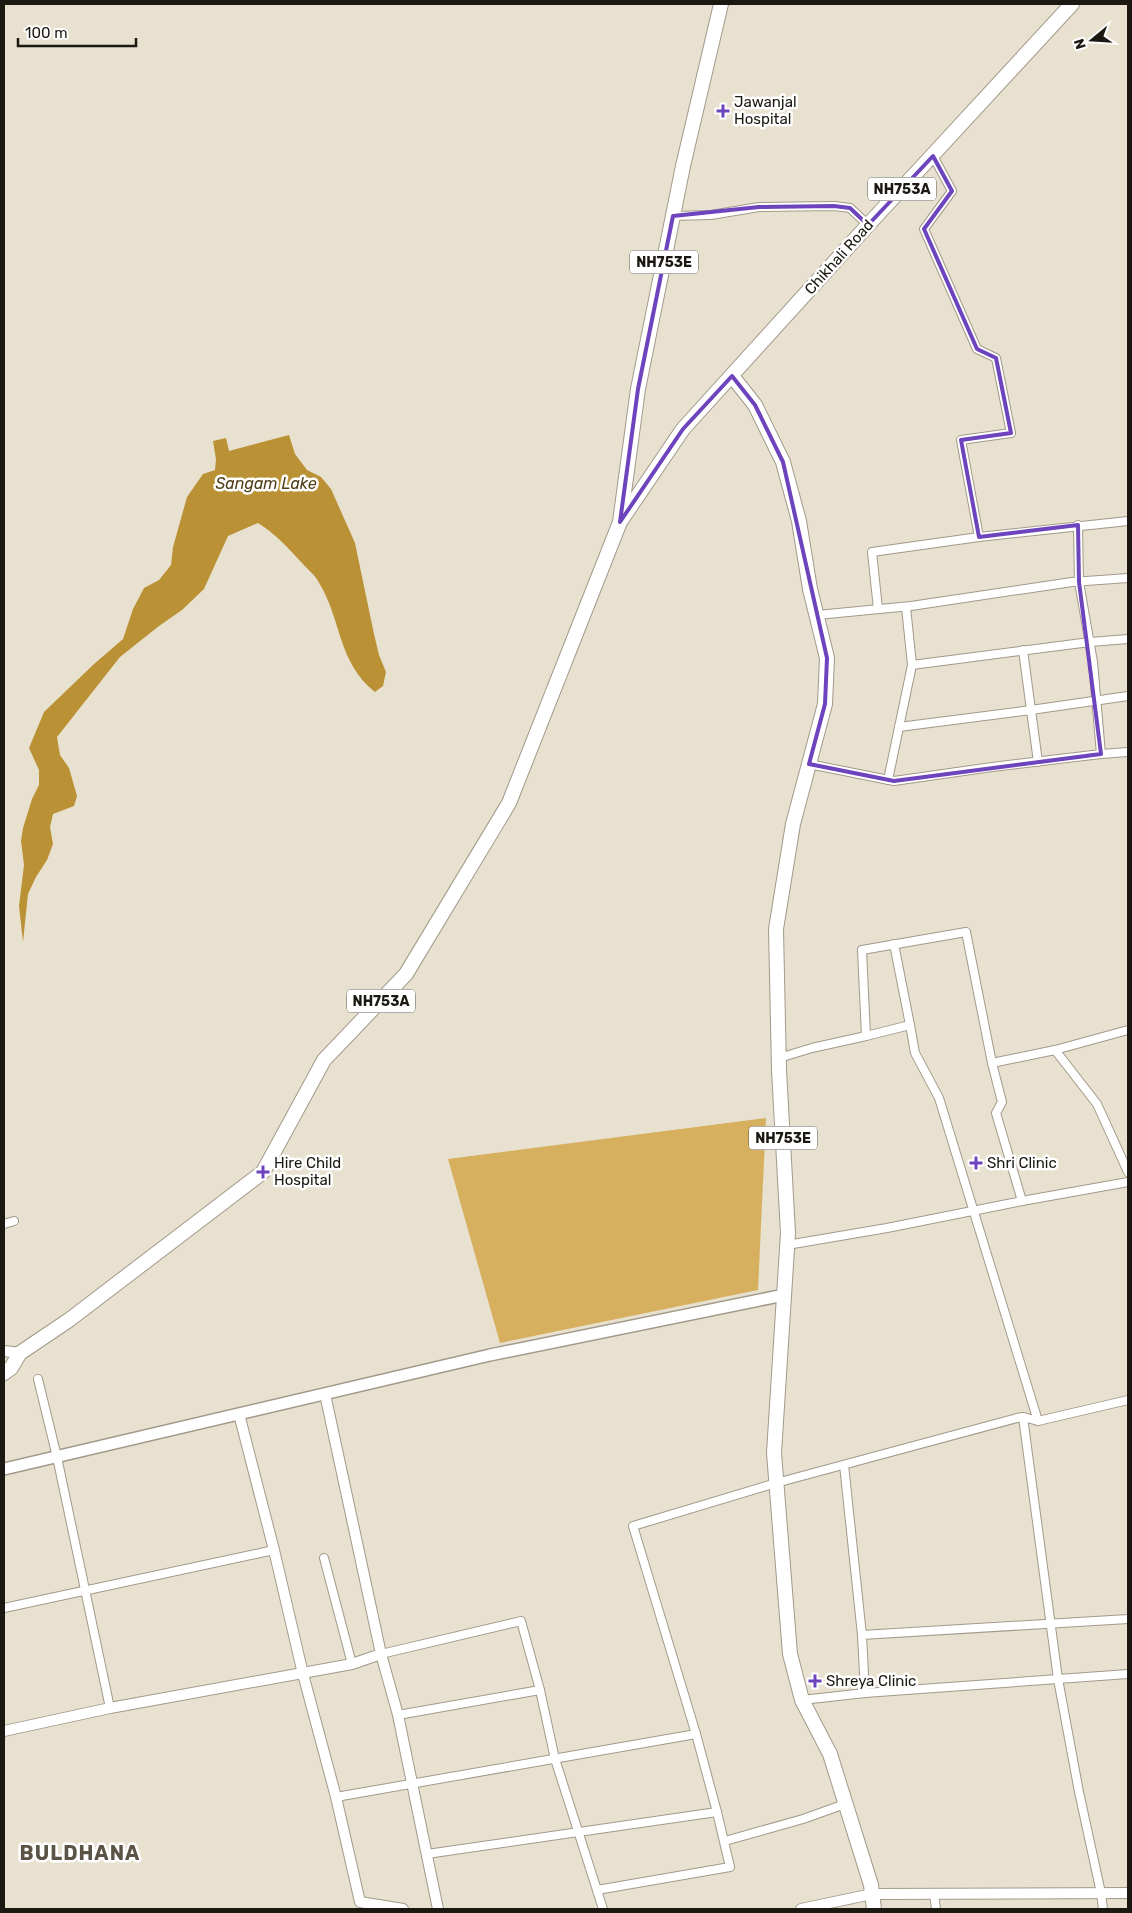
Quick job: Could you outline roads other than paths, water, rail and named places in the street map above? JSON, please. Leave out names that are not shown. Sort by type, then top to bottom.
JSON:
[{"type":"highway","name":"NH753E","points":[[620,522],[638,389],[673,216],[721,4]]},
{"type":"highway","name":"Chikhali Road","points":[[620,522],[682,429],[1072,4]]},
{"type":"highway","name":"NH753E","points":[[732,376],[756,405],[783,462],[799,521],[827,658],[825,704],[793,824],[776,929],[787,1245],[774,1453],[790,1654],[802,1700],[830,1754],[871,1885],[874,1909]]},
{"type":"highway","name":"NH753A","points":[[4,1373],[11,1368],[20,1353],[69,1320],[263,1172],[324,1060],[406,974],[509,803],[620,522]]},
{"type":"main road","points":[[4,1469],[490,1355],[784,1295]]},
{"type":"street","points":[[933,156],[952,191],[924,229],[977,349],[996,358],[1011,433],[961,440],[979,537]]},
{"type":"street","points":[[673,216],[711,215],[759,207],[834,206],[850,208],[868,225]]},
{"type":"street","points":[[878,609],[872,552],[1078,525],[1128,521]]},
{"type":"street","points":[[1078,525],[1079,582],[1090,642],[1101,754]]},
{"type":"street","points":[[817,615],[906,607],[1079,582],[1128,578]]},
{"type":"street","points":[[888,780],[912,665],[906,607]]},
{"type":"street","points":[[912,665],[1023,650],[1128,639]]},
{"type":"street","points":[[1023,650],[1038,762]]},
{"type":"street","points":[[899,727],[1128,696]]},
{"type":"street","points":[[809,764],[894,781],[1128,752]]},
{"type":"street","points":[[866,1036],[862,950],[966,932],[992,1063],[1002,1102],[996,1113],[1022,1201]]},
{"type":"street","points":[[894,944],[915,1053],[939,1098],[1038,1421]]},
{"type":"street","points":[[779,1058],[812,1048],[910,1025]]},
{"type":"street","points":[[992,1063],[1055,1050],[1128,1030]]},
{"type":"street","points":[[1055,1050],[1097,1104],[1128,1172]]},
{"type":"street","points":[[787,1245],[1128,1182]]},
{"type":"street","points":[[4,1224],[14,1221]]},
{"type":"street","points":[[4,1351],[20,1353]]},
{"type":"street","points":[[38,1379],[57,1456],[110,1708]]},
{"type":"street","points":[[325,1394],[381,1654],[398,1716],[438,1909]]},
{"type":"street","points":[[597,1890],[730,1867],[725,1841],[696,1734],[633,1526],[776,1483],[1023,1417],[1038,1421],[1128,1400]]},
{"type":"street","points":[[239,1414],[303,1674],[336,1798],[360,1902],[402,1909]]},
{"type":"street","points":[[1023,1417],[1058,1679],[1101,1893],[1102,1909]]},
{"type":"street","points":[[844,1465],[862,1635],[865,1693]]},
{"type":"street","points":[[4,1608],[274,1550]]},
{"type":"street","points":[[324,1558],[352,1664]]},
{"type":"street","points":[[862,1635],[1128,1619]]},
{"type":"street","points":[[4,1731],[110,1708],[352,1664],[381,1654],[521,1621],[540,1690],[555,1759],[603,1909]]},
{"type":"street","points":[[802,1700],[865,1693],[1128,1674]]},
{"type":"street","points":[[398,1716],[540,1690]]},
{"type":"street","points":[[336,1798],[696,1734]]},
{"type":"street","points":[[725,1841],[803,1819],[846,1804]]},
{"type":"street","points":[[427,1854],[717,1812]]},
{"type":"street","points":[[801,1909],[872,1894],[1128,1892]]},
{"type":"street","points":[[934,1894],[936,1909]]},
{"type":"water","name":"Sangam Lake","points":[[289,435],[295,454],[307,470],[321,477],[331,489],[355,543],[379,655],[386,672],[383,686],[375,692],[353,667],[341,640],[326,595],[318,581],[282,542],[258,523],[228,536],[204,589],[182,610],[120,657],[57,737],[60,755],[69,768],[77,796],[74,806],[53,814],[50,827],[53,844],[47,860],[28,894],[23,942],[19,906],[24,865],[21,841],[32,799],[39,785],[39,770],[29,748],[44,712],[123,639],[133,609],[144,588],[159,580],[171,565],[173,547],[187,497],[203,474],[215,470],[216,459],[213,441],[226,438],[229,451]]},
{"type":"place","name":"Jawanjal Hospital","points":[[723,111]]},
{"type":"place","name":"Shri Clinic","points":[[976,1163]]},
{"type":"place","name":"Hire Child Hospital","points":[[263,1172]]},
{"type":"place","name":"Shreya Clinic","points":[[815,1681]]},
{"type":"district","name":"BULDHANA","points":[[80,1853]]}]
